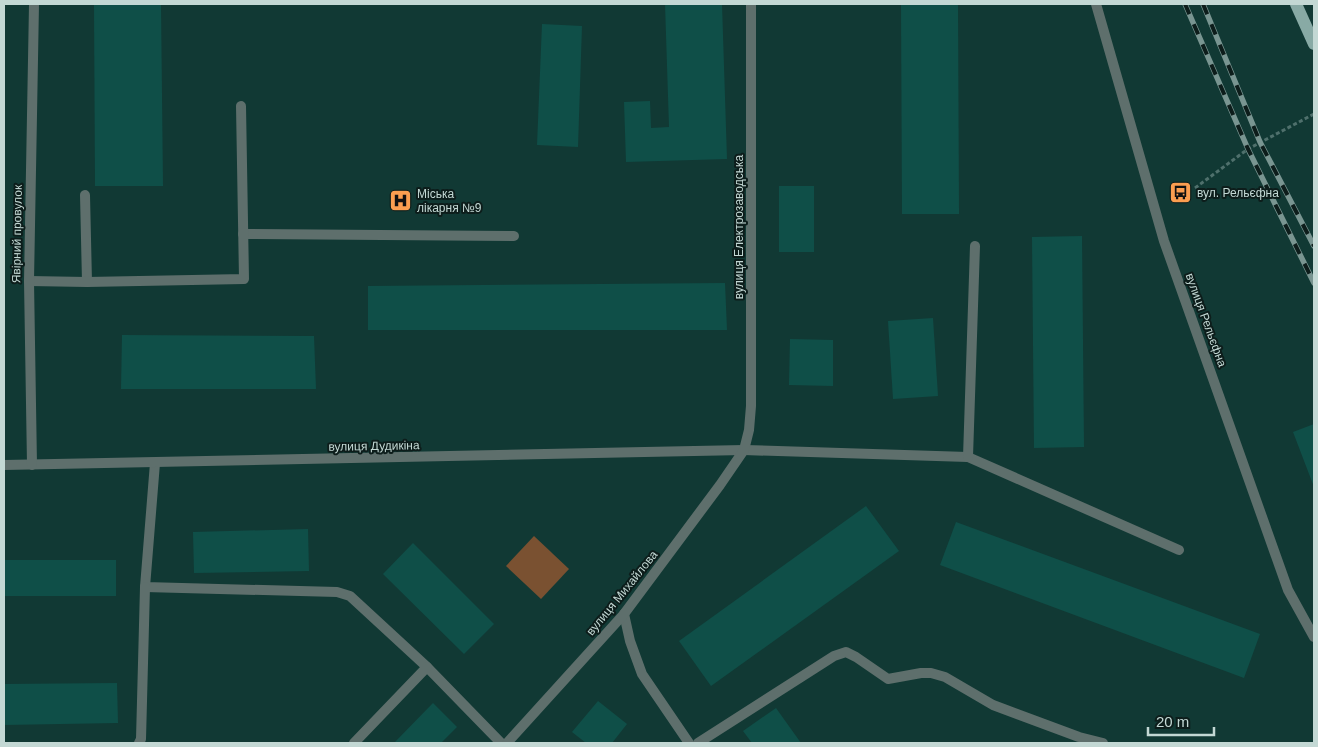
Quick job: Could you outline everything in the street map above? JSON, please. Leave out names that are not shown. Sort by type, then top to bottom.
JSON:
[{"type":"main road","points":[[1296,4],[1314,44]]},
{"type":"street","name":"Явірний провулок","points":[[32,465],[29,281],[34,4]]},
{"type":"street","name":"вулиця Електрозаводська","points":[[744,450],[749,430],[751,406],[751,4]]},
{"type":"street","name":"вулиця Рельєфна","points":[[1096,4],[1164,241],[1288,590],[1314,637]]},
{"type":"street","points":[[29,281],[87,282],[244,279],[241,106]]},
{"type":"street","points":[[85,195],[87,282]]},
{"type":"street","points":[[243,234],[514,236]]},
{"type":"street","points":[[975,246],[968,457],[1179,550]]},
{"type":"street","name":"вулиця Дудикіна","points":[[4,465],[744,450],[968,457]]},
{"type":"street","name":"вулиця Михайлова","points":[[507,743],[624,614],[744,450]]},
{"type":"street","points":[[139,743],[141,739],[145,587],[155,463]]},
{"type":"street","points":[[145,587],[337,592],[350,596],[362,605],[427,667],[501,743]]},
{"type":"street","points":[[624,614],[630,641],[642,674],[689,743]]},
{"type":"street","points":[[698,743],[834,656],[846,652],[888,679],[931,672],[945,677],[993,705],[1079,737],[1103,743]]},
{"type":"street","points":[[354,743],[427,667]]},
{"type":"path","points":[[1196,188],[1248,149],[1314,114]]},
{"type":"shaded area","points":[[534,536],[569,569],[541,599],[506,566]]},
{"type":"building","points":[[94,4],[161,4],[163,186],[95,186]]},
{"type":"building","points":[[665,4],[722,4],[727,159],[626,162],[624,102],[650,101],[651,128],[669,127]]},
{"type":"building","points":[[901,4],[958,4],[959,214],[902,214]]},
{"type":"building","points":[[542,24],[582,26],[578,147],[537,145]]},
{"type":"building","points":[[779,186],[814,186],[814,252],[779,252]]},
{"type":"building","points":[[1082,236],[1084,447],[1034,448],[1032,237]]},
{"type":"building","points":[[725,283],[727,330],[368,330],[368,286]]},
{"type":"building","points":[[933,318],[938,396],[893,399],[888,321]]},
{"type":"building","points":[[122,335],[314,336],[316,389],[121,389]]},
{"type":"building","points":[[790,339],[833,340],[833,386],[789,385]]},
{"type":"building","points":[[1314,424],[1314,487],[1293,432]]},
{"type":"building","points":[[866,506],[899,551],[711,686],[679,641]]},
{"type":"building","points":[[956,522],[1260,634],[1244,678],[940,565]]},
{"type":"building","points":[[308,529],[309,571],[194,573],[193,532]]},
{"type":"building","points":[[413,543],[494,624],[464,654],[383,574]]},
{"type":"building","points":[[4,560],[116,560],[116,596],[4,596]]},
{"type":"building","points":[[117,683],[118,723],[4,725],[4,684]]},
{"type":"building","points":[[598,701],[627,724],[612,743],[586,743],[572,732]]},
{"type":"building","points":[[433,703],[457,727],[441,743],[394,743]]},
{"type":"building","points":[[776,708],[801,743],[752,743],[743,731]]},
{"type":"railway","points":[[1185,4],[1248,149],[1314,283]]},
{"type":"railway","points":[[1203,4],[1260,142],[1314,246]]},
{"type":"place","name":"вул. Рельєфна","points":[[1181,193]]},
{"type":"place","name":"Міська лікарня №9","points":[[401,201]]}]
